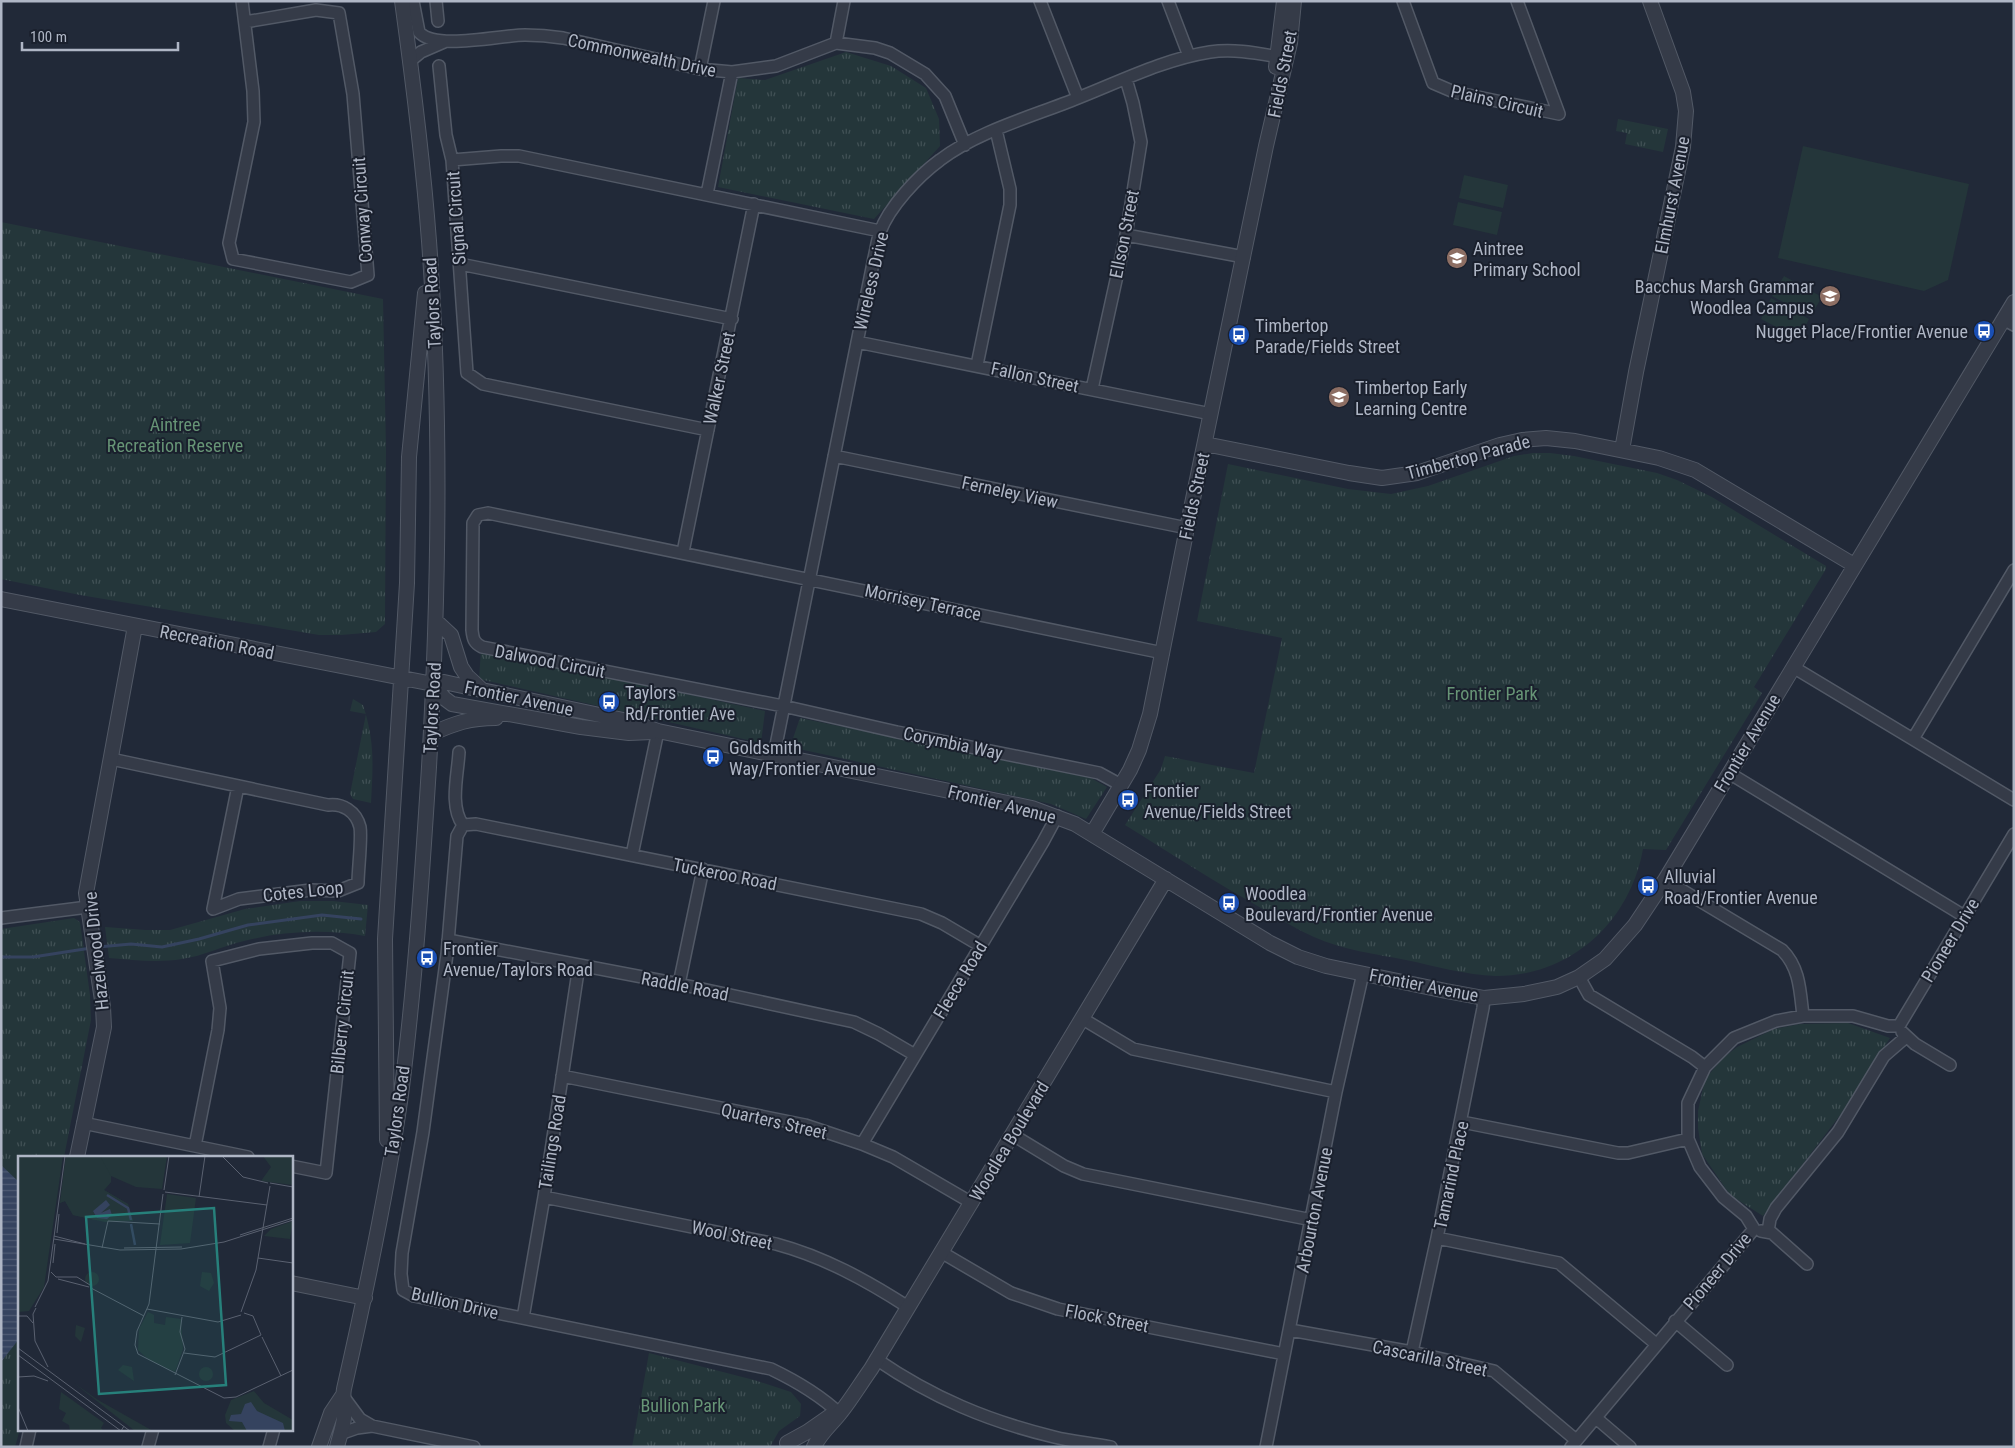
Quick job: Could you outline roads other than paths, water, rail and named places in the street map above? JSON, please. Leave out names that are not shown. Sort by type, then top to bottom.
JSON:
[{"type":"street","name":"Conway Circuit","points":[[242,1],[253,91],[254,122],[230,243],[233,259],[352,282],[368,275],[353,94],[339,13],[316,10],[246,22]]},
{"type":"street","name":"Taylors Road","points":[[338,1440],[344,1417],[343,1396],[365,1298],[401,1096],[417,944],[431,734],[438,524],[437,405],[429,240],[402,1]]},
{"type":"street","name":"Commonwealth Drive","points":[[413,1],[419,32],[428,39],[445,41],[540,35],[563,38],[700,69],[732,72],[776,66],[836,42]]},
{"type":"street","points":[[436,1],[438,20]]},
{"type":"street","points":[[700,69],[714,1]]},
{"type":"street","points":[[844,1],[836,42],[875,48],[890,53],[925,74],[944,96],[965,145]]},
{"type":"street","points":[[1040,1],[1078,98]]},
{"type":"street","points":[[1168,1],[1189,56]]},
{"type":"street","name":"Fields Street","points":[[1282,58],[1284,1]]},
{"type":"street","name":"Fields Street","points":[[1092,834],[1121,785],[1139,750],[1145,732],[1212,414],[1294,1]]},
{"type":"street","name":"Plains Circuit","points":[[1404,1],[1433,83],[1445,90],[1559,114],[1517,1]]},
{"type":"street","name":"Elmhurst Avenue","points":[[1622,450],[1686,126],[1683,92],[1650,1]]},
{"type":"street","name":"Commonwealth Drive","points":[[410,61],[428,48],[445,41]]},
{"type":"street","name":"Wireless Drive","points":[[774,755],[880,232],[898,202],[940,160],[965,145],[996,130],[1126,79],[1189,56],[1211,52],[1235,50],[1282,58]]},
{"type":"street","points":[[439,66],[446,135],[452,160]]},
{"type":"street","points":[[707,194],[732,72]]},
{"type":"street","name":"Ellson Street","points":[[1092,389],[1126,235],[1141,142],[1126,79]]},
{"type":"street","points":[[977,365],[1010,205],[1010,189],[996,130]]},
{"type":"street","name":"Signal Circuit","points":[[708,430],[483,384],[466,373],[452,160],[519,156],[707,194],[880,232]]},
{"type":"street","name":"Walker Street","points":[[684,552],[754,204]]},
{"type":"street","points":[[1126,235],[1244,257]]},
{"type":"street","name":"Taylors Road","points":[[388,1174],[385,939],[407,583],[409,457],[429,240]]},
{"type":"street","points":[[460,264],[732,319]]},
{"type":"street","name":"Frontier Avenue","points":[[658,731],[629,733],[534,719],[452,704],[444,698],[433,684],[444,682],[628,721],[658,731],[1028,807],[1056,816],[1092,834],[1270,942],[1298,957],[1326,966],[1484,998],[1524,994],[1557,987],[1579,976],[1605,959],[1623,939],[1665,880],[1854,565],[2008,322],[2014,302]]},
{"type":"street","name":"Fallon Street","points":[[858,342],[1212,414]]},
{"type":"street","name":"Timbertop Parade","points":[[1205,444],[1382,478],[1417,473],[1500,446],[1535,438],[1575,441],[1673,462],[1695,470],[1854,565]]},
{"type":"street","name":"Ferneley View","points":[[834,456],[1187,528]]},
{"type":"street","name":"Dalwood Circuit","points":[[684,552],[482,513],[478,515],[473,523],[472,637],[476,643],[489,649],[783,706]]},
{"type":"street","name":"Morrisey Terrace","points":[[684,552],[1163,653]]},
{"type":"street","points":[[1913,739],[2014,570]]},
{"type":"street","name":"Recreation Road","points":[[1,600],[433,684]]},
{"type":"street","points":[[436,620],[451,635],[461,667],[466,676],[482,690]]},
{"type":"street","name":"Hazelwood Drive","points":[[77,1156],[104,1027],[103,1007],[86,893],[135,626]]},
{"type":"street","points":[[1793,666],[2014,800]]},
{"type":"street","name":"Corymbia Way","points":[[783,706],[897,732],[1099,773],[1121,785]]},
{"type":"street","points":[[431,734],[456,722],[476,718],[534,719]]},
{"type":"street","points":[[632,855],[658,731]]},
{"type":"street","points":[[460,752],[455,809],[463,825]]},
{"type":"street","name":"Cotes Loop","points":[[110,759],[238,786],[328,805],[338,804],[350,810],[360,827],[358,883],[338,891],[311,890],[239,899],[213,910],[238,786]]},
{"type":"street","points":[[1729,773],[1964,916]]},
{"type":"street","name":"Fleece Road","points":[[862,1144],[1043,842],[1056,816]]},
{"type":"street","name":"Tuckeroo Road","points":[[463,825],[476,824],[921,914],[942,923],[981,946]]},
{"type":"street","name":"Bullion Drive","points":[[463,825],[457,836],[448,940],[423,1132],[402,1253],[401,1284],[403,1290],[414,1296],[771,1370],[789,1378],[823,1399],[838,1412]]},
{"type":"street","name":"Pioneer Drive","points":[[1574,1444],[1675,1321],[1754,1229],[1746,1216],[1723,1197],[1700,1168],[1688,1139],[1688,1103],[1704,1067],[1734,1038],[1776,1021],[1803,1016],[1853,1016],[1888,1026],[1899,1026],[2014,834]]},
{"type":"street","points":[[679,984],[703,869]]},
{"type":"street","name":"Woodlea Boulevard","points":[[784,1445],[838,1412],[849,1402],[972,1203],[1166,879]]},
{"type":"street","points":[[1665,880],[1782,950],[1796,968],[1803,1016]]},
{"type":"street","points":[[1,918],[88,907]]},
{"type":"street","name":"Raddle Road","points":[[448,940],[679,984],[854,1022],[879,1034],[914,1055]]},
{"type":"street","name":"Bilberry Circuit","points":[[196,1146],[218,1030],[220,1008],[212,962],[259,949],[312,943],[332,943],[350,953],[326,1173],[292,1166]]},
{"type":"street","name":"Tailings Road","points":[[523,1318],[544,1197],[579,966]]},
{"type":"street","name":"Arbourton Avenue","points":[[1270,1446],[1284,1354],[1336,1092],[1363,973]]},
{"type":"street","points":[[1579,976],[1589,995],[1692,1057],[1704,1067]]},
{"type":"street","name":"Tamarind Place","points":[[1412,1352],[1462,1122],[1484,1008],[1484,998]]},
{"type":"street","points":[[1083,1019],[1133,1049],[1336,1092]]},
{"type":"street","points":[[1899,1026],[1906,1037],[1950,1066]]},
{"type":"street","points":[[1768,1232],[1770,1219],[1776,1208],[1838,1132],[1884,1056],[1906,1037]]},
{"type":"street","name":"Quarters Street","points":[[562,1076],[805,1125],[862,1144],[901,1161],[972,1203]]},
{"type":"street","points":[[1462,1122],[1618,1153],[1628,1153],[1688,1139]]},
{"type":"street","points":[[84,1123],[243,1156]]},
{"type":"street","points":[[1013,1135],[1064,1166],[1083,1174],[1312,1220]]},
{"type":"street","name":"Wool Street","points":[[544,1197],[776,1244],[802,1251],[836,1265],[908,1307]]},
{"type":"street","points":[[1754,1229],[1772,1233],[1807,1264]]},
{"type":"street","points":[[1437,1238],[1559,1263],[1656,1344]]},
{"type":"street","name":"Flock Street","points":[[941,1252],[1011,1293],[1058,1308],[1284,1354]]},
{"type":"street","points":[[292,1283],[365,1298]]},
{"type":"street","points":[[1675,1321],[1727,1365]]},
{"type":"street","name":"Cascarilla Street","points":[[1290,1330],[1412,1352],[1494,1371],[1574,1444]]},
{"type":"street","points":[[876,1359],[907,1380],[945,1400],[986,1418],[1055,1442],[1111,1447]]},
{"type":"street","name":"Taylors Road","points":[[319,1447],[331,1413],[343,1396]]},
{"type":"street","points":[[343,1396],[360,1419],[372,1426],[474,1447]]},
{"type":"street","name":"Woodlea Boulevard","points":[[814,1447],[838,1412]]},
{"type":"street","points":[[1596,1418],[1630,1447]]},
{"type":"street","points":[[338,1440],[357,1428],[372,1426]]},
{"type":"street","points":[[26,1447],[30,1430]]},
{"type":"street","points":[[148,1447],[153,1430]]},
{"type":"street","points":[[269,1447],[274,1430]]},
{"type":"street","points":[[784,1445],[798,1442],[806,1447]]},
{"type":"water","points":[[1,1165],[18,1181],[18,1340],[1,1362]]},
{"type":"waterway","points":[[98,947],[131,944],[162,947],[248,925],[322,915],[361,919]]},
{"type":"waterway","points":[[1,957],[33,957],[91,948]]},
{"type":"place","name":"Aintree Primary School","points":[[1457,258]]},
{"type":"place","name":"Bacchus Marsh Grammar Woodlea Campus","points":[[1830,296]]},
{"type":"place","name":"Nugget Place/Frontier Avenue","points":[[1984,331]]},
{"type":"place","name":"Timbertop Parade/Fields Street","points":[[1239,335]]},
{"type":"place","name":"Timbertop Early Learning Centre","points":[[1339,397]]},
{"type":"place","name":"Taylors Rd/Frontier Ave","points":[[609,702]]},
{"type":"place","name":"Goldsmith Way/Frontier Avenue","points":[[713,757]]},
{"type":"place","name":"Frontier Avenue/Fields Street","points":[[1128,800]]},
{"type":"place","name":"Alluvial Road/Frontier Avenue","points":[[1648,886]]},
{"type":"place","name":"Woodlea Boulevard/Frontier Avenue","points":[[1229,903]]},
{"type":"place","name":"Frontier Avenue/Taylors Road","points":[[427,958]]},
{"type":"park label","name":"Aintree Recreation Reserve","points":[[175,434]]},
{"type":"park label","name":"Frontier Park","points":[[1492,693]]},
{"type":"park label","name":"Bullion Park","points":[[683,1405]]}]
